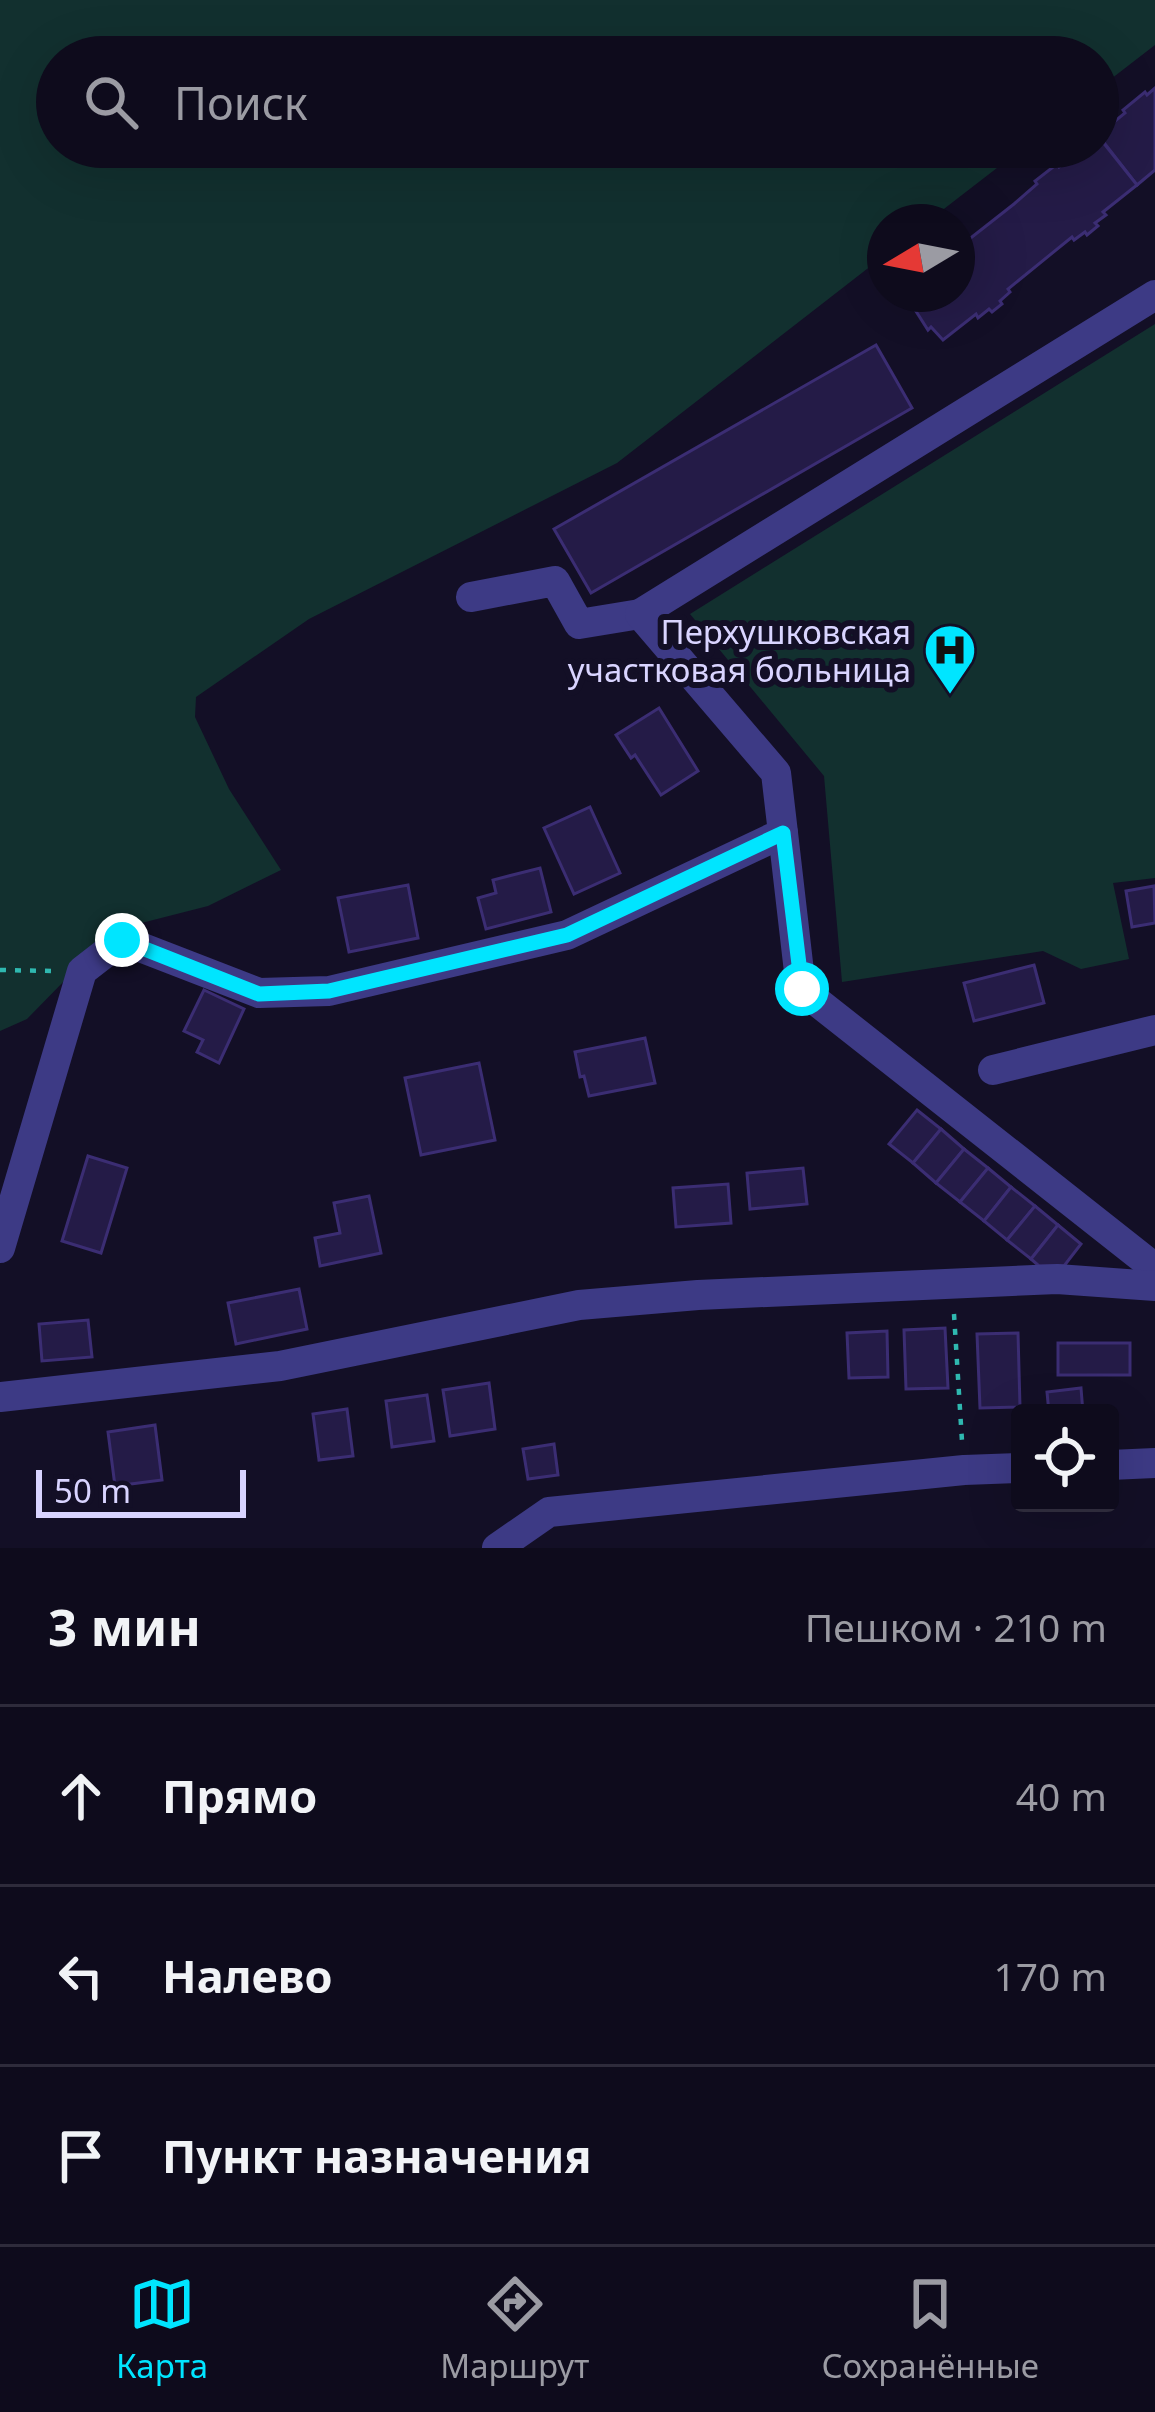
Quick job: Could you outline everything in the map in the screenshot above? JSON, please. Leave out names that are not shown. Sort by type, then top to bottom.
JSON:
[{"type":"street","points":[[471,597],[555,581],[579,624],[640,614],[1155,295]]},
{"type":"street","points":[[640,614],[776,773],[802,989],[1155,1268]]},
{"type":"street","points":[[0,1247],[82,971],[122,940],[259,994],[329,991],[567,935],[783,833]]},
{"type":"street","points":[[993,1070],[1155,1030]]},
{"type":"street","points":[[0,1397],[280,1366],[579,1304],[1057,1279],[1155,1286]]},
{"type":"street","points":[[1119,1465],[1155,1463]]},
{"type":"street","points":[[497,1548],[549,1512],[1011,1468]]},
{"type":"path","points":[[0,970],[82,971]]},
{"type":"path","points":[[953,1283],[964,1470]]},
{"type":"green space","points":[[0,0],[1155,0],[1155,45],[1119,73],[1119,36],[36,36],[36,168],[997,168],[950,204],[867,204],[867,269],[617,463],[309,619],[196,697],[195,717],[229,789],[281,870],[208,906],[114,930],[27,1019],[0,1031]]},
{"type":"green space","name":"Перхушковская участковая больница","points":[[1155,324],[1155,878],[1113,883],[1129,959],[1081,969],[1043,951],[842,982],[824,776],[690,614]]},
{"type":"building","points":[[1155,88],[1155,170],[1137,185],[1119,162],[1119,118],[1145,92]]},
{"type":"building","points":[[1119,162],[1137,185],[1103,212],[1106,215],[1087,235],[1072,237],[1008,289],[1002,304],[992,312],[989,309],[978,318],[976,314],[943,340],[931,327],[928,330],[916,312],[975,312],[975,235],[1052,168],[1119,168]]},
{"type":"building","points":[[876,345],[912,408],[591,593],[554,529]]},
{"type":"building","points":[[659,708],[698,771],[661,795],[616,735]]},
{"type":"building","points":[[590,807],[620,873],[574,894],[544,828]]},
{"type":"building","points":[[540,868],[551,912],[486,929],[478,898],[496,893],[493,880]]},
{"type":"building","points":[[408,885],[418,938],[349,952],[338,898]]},
{"type":"building","points":[[1154,886],[1155,923],[1132,927],[1126,891]]},
{"type":"building","points":[[1034,965],[1044,1003],[974,1021],[964,983]]},
{"type":"building","points":[[204,990],[244,1009],[219,1063],[197,1052],[203,1040],[184,1031]]},
{"type":"building","points":[[645,1038],[655,1083],[589,1096],[575,1052]]},
{"type":"building","points":[[479,1063],[495,1140],[421,1155],[405,1078]]},
{"type":"building","points":[[917,1110],[941,1129],[913,1163],[889,1144]]},
{"type":"building","points":[[941,1129],[964,1149],[936,1183],[913,1163]]},
{"type":"building","points":[[964,1149],[988,1168],[960,1202],[936,1183]]},
{"type":"building","points":[[88,1156],[127,1168],[101,1253],[62,1241]]},
{"type":"building","points":[[803,1168],[807,1204],[750,1209],[747,1173]]},
{"type":"building","points":[[988,1168],[1011,1187],[984,1221],[960,1202]]},
{"type":"building","points":[[728,1184],[731,1223],[676,1227],[673,1188]]},
{"type":"building","points":[[1011,1187],[1035,1206],[1007,1240],[984,1221]]},
{"type":"building","points":[[369,1196],[381,1253],[320,1266],[315,1238],[340,1233],[334,1203]]},
{"type":"building","points":[[1035,1206],[1058,1225],[1031,1259],[1007,1240]]},
{"type":"building","points":[[1058,1225],[1081,1244],[1064,1266],[1039,1266],[1031,1259]]},
{"type":"building","points":[[299,1289],[307,1329],[236,1344],[228,1303]]},
{"type":"building","points":[[88,1320],[92,1357],[42,1361],[39,1324]]},
{"type":"building","points":[[945,1328],[948,1388],[906,1389],[904,1330]]},
{"type":"building","points":[[887,1331],[888,1377],[849,1378],[847,1333]]},
{"type":"building","points":[[1018,1333],[1020,1404],[980,1408],[977,1334]]},
{"type":"building","points":[[1058,1343],[1130,1343],[1130,1375],[1058,1375]]},
{"type":"building","points":[[489,1383],[495,1429],[450,1436],[443,1390]]},
{"type":"building","points":[[1081,1388],[1082,1404],[1048,1404],[1047,1392]]},
{"type":"building","points":[[427,1395],[434,1441],[392,1447],[386,1401]]},
{"type":"building","points":[[347,1409],[353,1456],[319,1460],[313,1414]]},
{"type":"building","points":[[155,1425],[162,1480],[115,1486],[108,1432]]},
{"type":"building","points":[[554,1444],[558,1475],[528,1479],[523,1449]]},
{"type":"place","name":"Перхушковская участковая больница","points":[[950,696]]},
{"type":"route","points":[[122,940],[259,994],[329,991],[567,935],[783,833],[802,989]]}]
